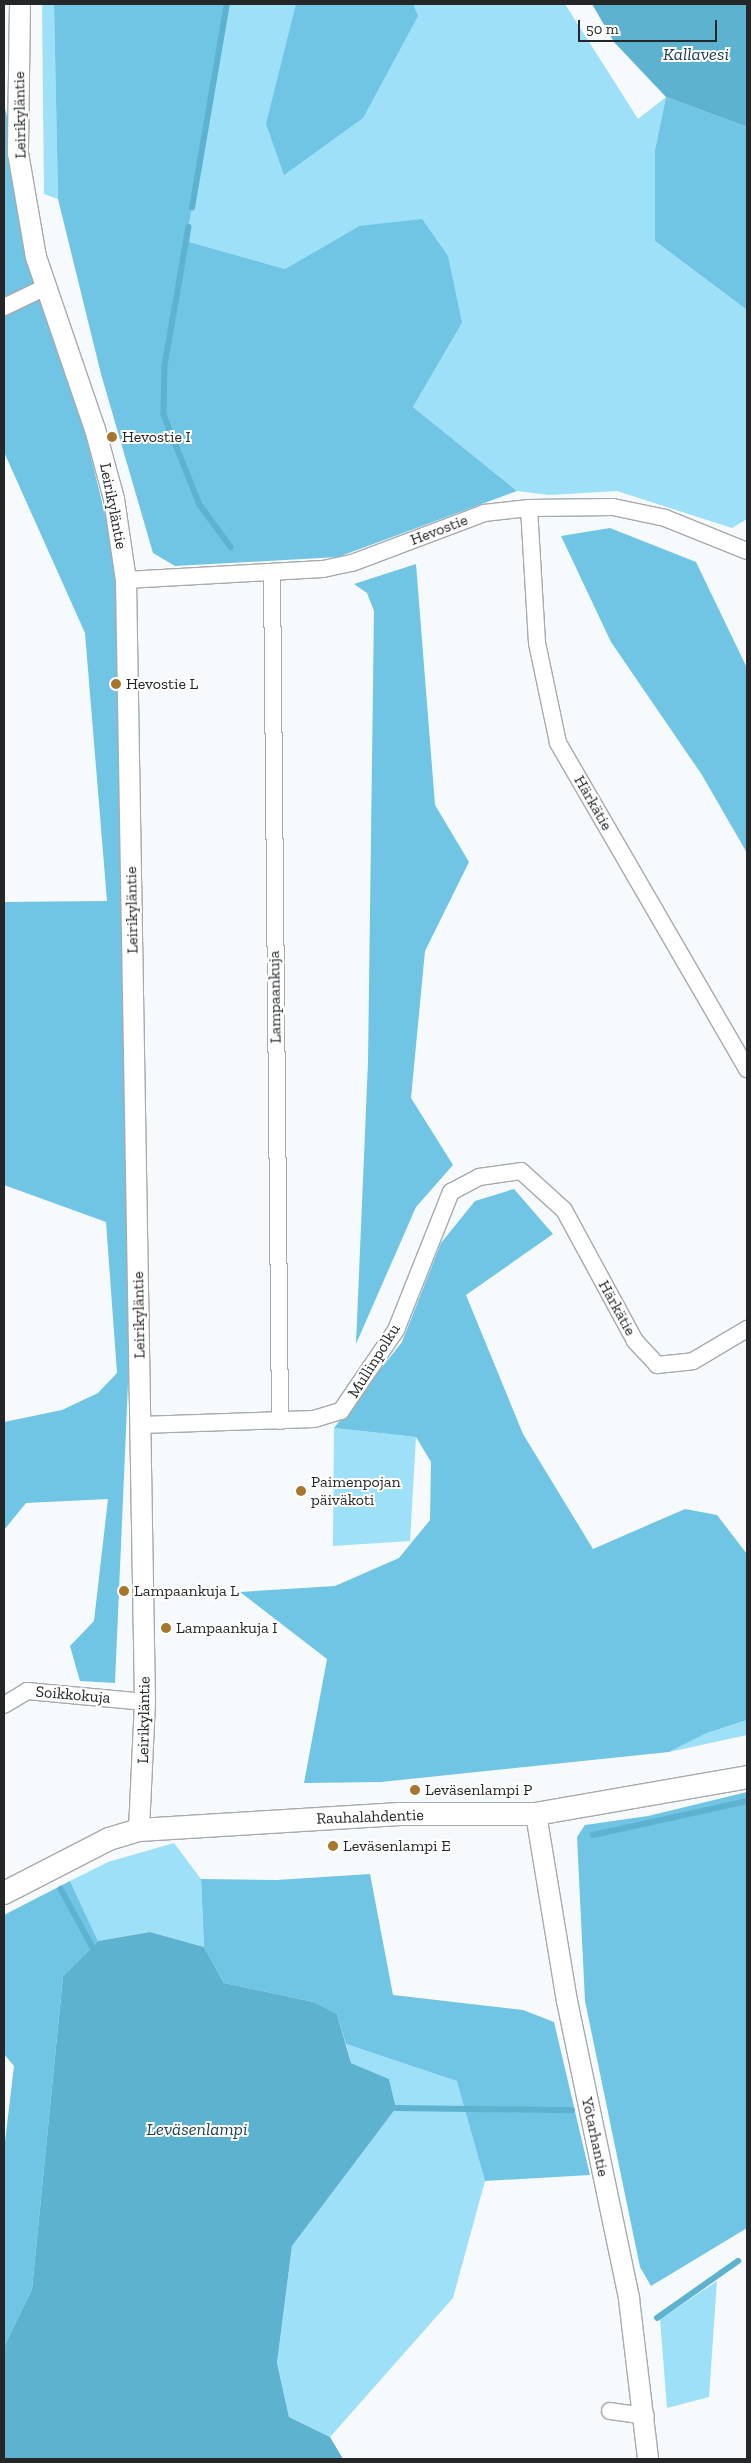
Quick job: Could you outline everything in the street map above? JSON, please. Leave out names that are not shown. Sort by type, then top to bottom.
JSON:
[{"type":"main road","name":"Rauhalahdentie","points":[[4,1893],[109,1840],[139,1830],[400,1814],[536,1814],[747,1777]]},
{"type":"street","name":"Leirikyläntie","points":[[20,4],[18,153],[36,257],[95,428],[114,499],[126,580],[145,1702],[139,1830]]},
{"type":"street","points":[[4,307],[46,287]]},
{"type":"street","name":"Hevostie","points":[[126,580],[272,573],[352,563],[484,513],[529,508],[613,507],[665,518],[747,551]]},
{"type":"street","name":"Härkätie","points":[[529,508],[537,643],[558,743],[747,1069]]},
{"type":"street","name":"Lampaankuja","points":[[272,573],[280,1421]]},
{"type":"street","name":"Härkätie","points":[[521,1170],[564,1210],[635,1341],[657,1365],[693,1361],[747,1329]]},
{"type":"street","name":"Mullinpolku","points":[[141,1425],[280,1421],[341,1411],[396,1330],[451,1192],[479,1178],[521,1170]]},
{"type":"street","name":"Soikkokuja","points":[[4,1705],[27,1691],[145,1702]]},
{"type":"street","name":"Yötarhantie","points":[[536,1814],[567,2002],[629,2299],[646,2416],[648,2459]]},
{"type":"street","points":[[610,2411],[646,2416]]},
{"type":"shaded area","points":[[42,4],[54,4],[58,199],[44,194]]},
{"type":"shaded area","points":[[54,4],[229,4],[186,241],[285,269],[359,226],[422,219],[448,256],[462,323],[413,407],[517,491],[338,557],[175,566],[153,553],[101,374],[58,199]]},
{"type":"shaded area","points":[[229,4],[565,4],[638,119],[666,97],[655,150],[655,241],[747,310],[747,519],[732,528],[617,491],[549,495],[517,491],[413,407],[462,323],[359,226],[285,269],[186,241]]},
{"type":"shaded area","points":[[296,4],[413,4],[418,16],[363,118],[284,175],[266,124]]},
{"type":"shaded area","points":[[666,97],[747,127],[747,310],[655,241],[655,150]]},
{"type":"shaded area","points":[[4,104],[121,579],[131,1315],[115,1683],[80,1681],[70,1646],[94,1621],[108,1499],[26,1503],[4,1530],[4,1422],[62,1410],[98,1393],[117,1373],[106,1222],[4,1185],[4,902],[107,901],[85,633],[4,452]]},
{"type":"shaded area","points":[[610,528],[696,562],[747,668],[747,853],[702,775],[611,642],[561,536]]},
{"type":"shaded area","points":[[416,564],[435,805],[469,862],[425,951],[411,1098],[453,1165],[416,1207],[356,1344],[368,1062],[374,611],[367,593],[354,584]]},
{"type":"shaded area","points":[[514,1189],[553,1234],[466,1295],[523,1434],[593,1549],[685,1509],[717,1515],[747,1554],[747,1720],[707,1733],[669,1752],[381,1782],[304,1783],[327,1659],[240,1592],[335,1586],[399,1558],[430,1520],[431,1462],[416,1437],[334,1428],[402,1342],[441,1243],[475,1201]]},
{"type":"shaded area","points":[[334,1428],[416,1437],[410,1541],[333,1546]]},
{"type":"shaded area","points":[[747,1720],[747,1735],[669,1752],[707,1733]]},
{"type":"shaded area","points":[[747,1792],[747,2228],[651,2286],[640,2267],[585,2001],[577,1837],[585,1825],[648,1816]]},
{"type":"shaded area","points":[[174,1843],[201,1879],[204,1947],[150,1932],[98,1941],[70,1881],[108,1862]]},
{"type":"shaded area","points":[[370,1874],[393,1995],[523,2010],[554,2022],[590,2175],[485,2181],[457,2081],[346,2044],[337,2014],[314,2002],[224,1983],[204,1947],[201,1879],[277,1880]]},
{"type":"shaded area","points":[[70,1881],[98,1941],[63,1976],[32,2289],[4,2347],[4,2150],[14,2066],[4,2054],[4,1915]]},
{"type":"shaded area","points":[[346,2044],[458,2081],[485,2181],[453,2298],[330,2437],[289,2417],[277,2363],[292,2246],[396,2108],[389,2079],[351,2063]]},
{"type":"shaded area","points":[[717,2281],[709,2397],[667,2408],[660,2319]]},
{"type":"water","name":"Kallavesi","points":[[592,4],[747,4],[747,127],[666,97],[614,42]]},
{"type":"water","name":"Leväsenlampi","points":[[150,1932],[204,1947],[224,1983],[314,2002],[337,2014],[351,2063],[389,2079],[396,2108],[292,2246],[277,2363],[289,2417],[330,2437],[343,2459],[4,2459],[4,2347],[32,2289],[63,1976],[98,1941]]},
{"type":"waterway","points":[[192,208],[227,4]]},
{"type":"waterway","points":[[189,227],[165,366],[164,415],[200,505],[231,547]]},
{"type":"waterway","points":[[593,1835],[747,1801]]},
{"type":"waterway","points":[[61,1889],[96,1953]]},
{"type":"waterway","points":[[396,2108],[572,2110]]},
{"type":"waterway","points":[[657,2318],[738,2261]]},
{"type":"place","name":"Hevostie I","points":[[112,437]]},
{"type":"place","name":"Hevostie L","points":[[116,684]]},
{"type":"place","name":"Paimenpojan päiväkoti","points":[[301,1491]]},
{"type":"place","name":"Lampaankuja L","points":[[124,1591]]},
{"type":"place","name":"Lampaankuja I","points":[[166,1628]]},
{"type":"place","name":"Leväsenlampi P","points":[[415,1790]]},
{"type":"place","name":"Leväsenlampi E","points":[[333,1846]]}]
